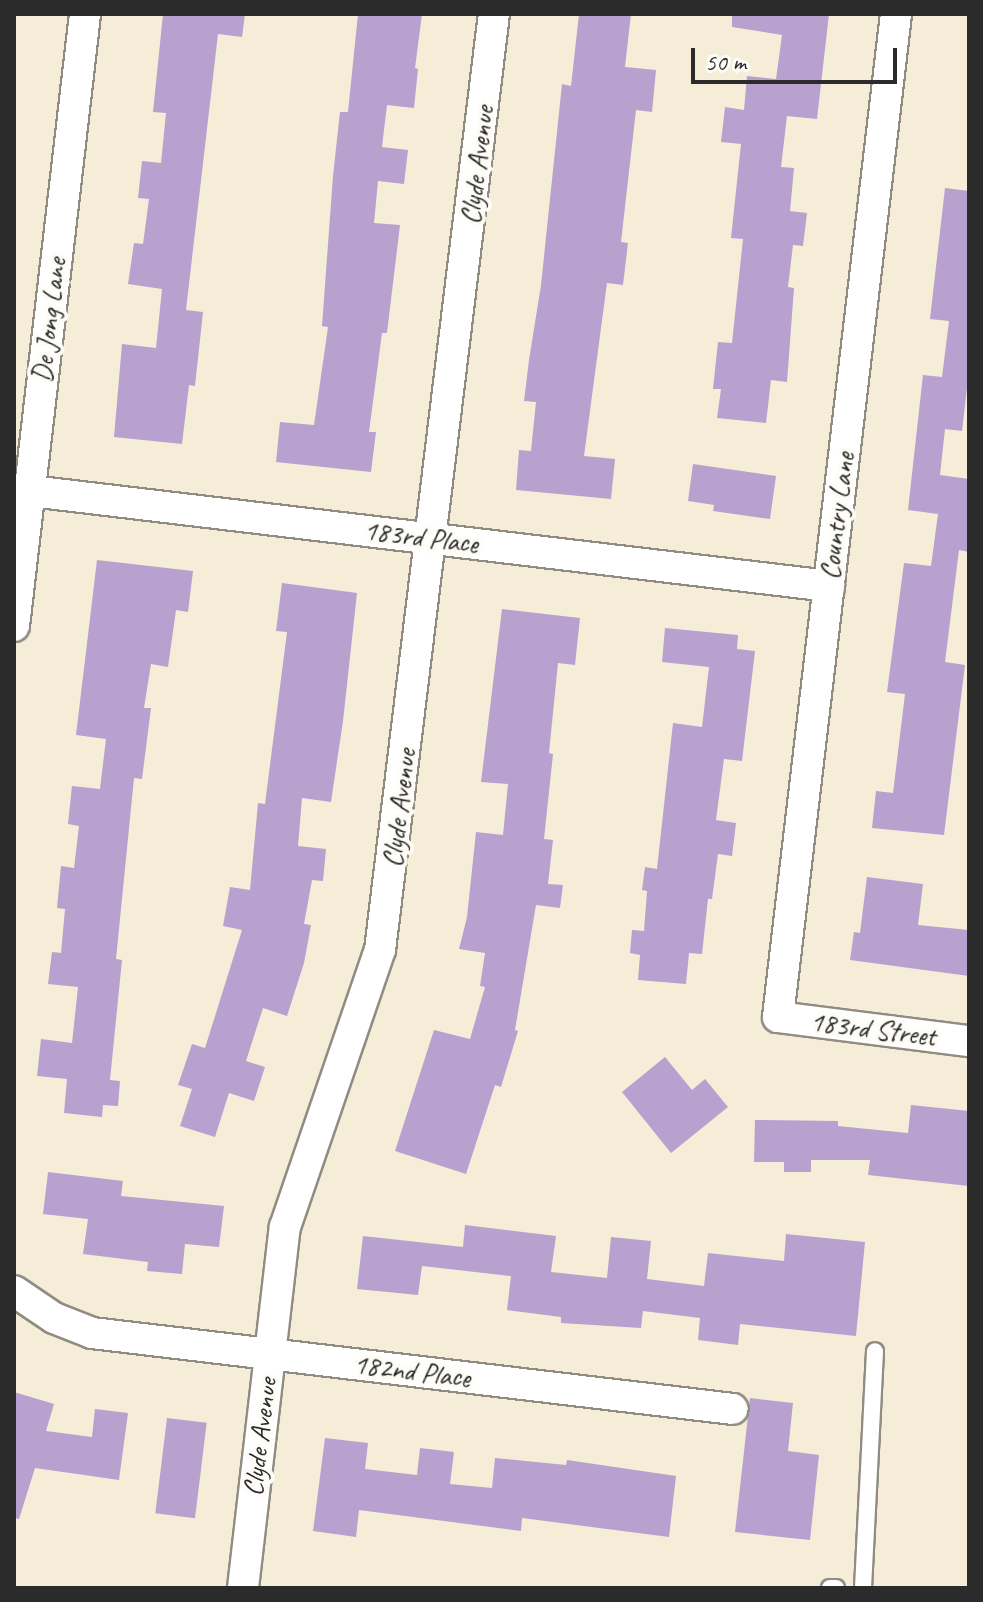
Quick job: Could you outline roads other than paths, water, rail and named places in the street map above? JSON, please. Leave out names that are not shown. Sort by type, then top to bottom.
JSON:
[{"type":"street","name":"De Jong Lane","points":[[14,626],[22,490],[85,14]]},
{"type":"street","name":"Clyde Avenue","points":[[243,1588],[285,1227],[380,950],[433,538],[494,14]]},
{"type":"street","name":"Country Lane","points":[[778,1017],[896,14]]},
{"type":"street","name":"183rd Place","points":[[22,490],[829,586]]},
{"type":"street","name":"183rd Street","points":[[778,1017],[969,1041]]},
{"type":"street","name":"182nd Place","points":[[14,1291],[54,1318],[92,1333],[733,1409]]},
{"type":"lane","points":[[863,1588],[875,1351]]}]
